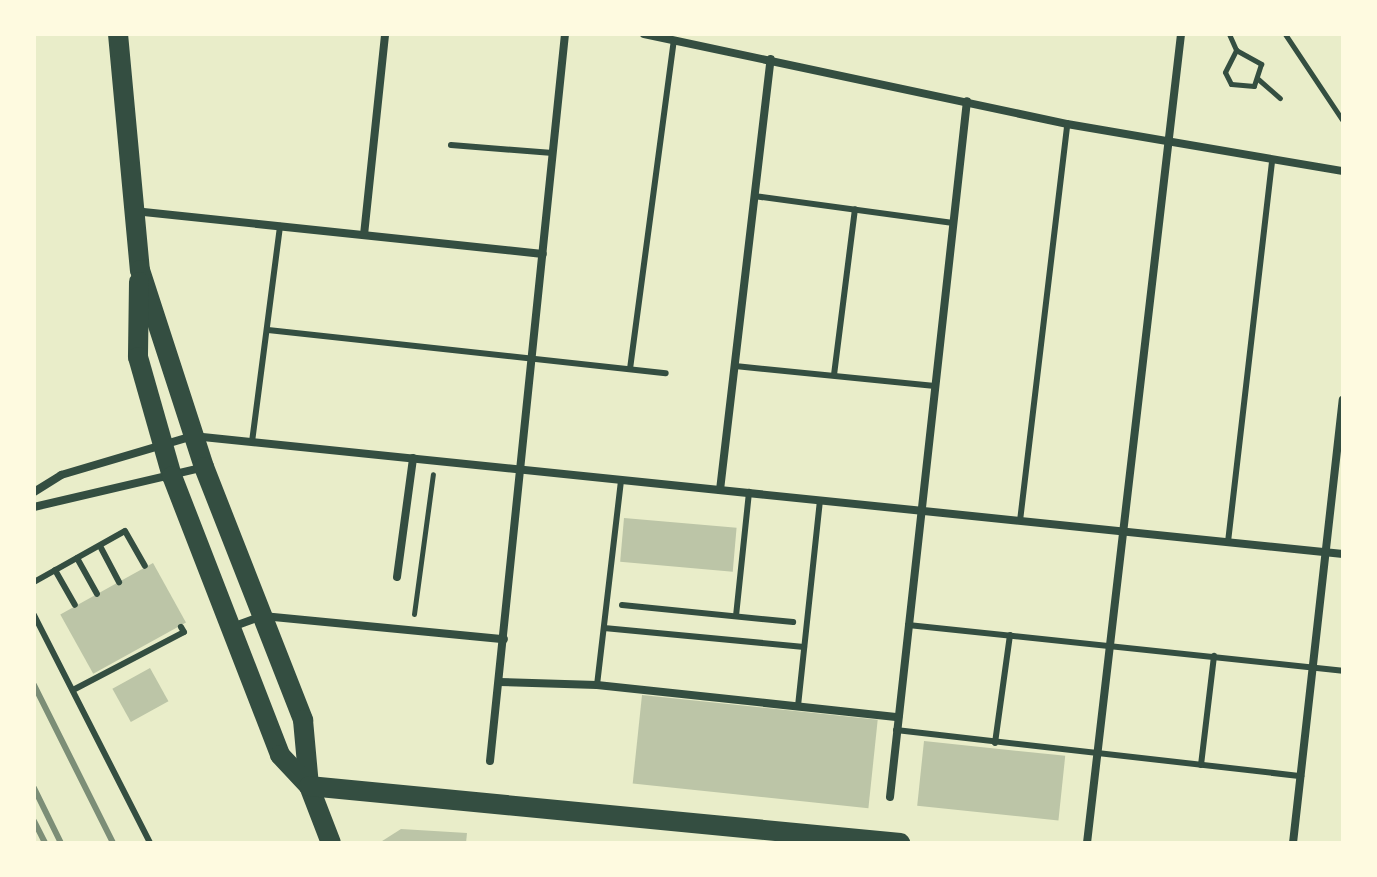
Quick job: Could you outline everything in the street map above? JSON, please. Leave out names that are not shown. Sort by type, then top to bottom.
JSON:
[{"type":"main road","points":[[118,34],[129,210],[140,270],[204,467],[303,720],[309,786],[331,843]]},
{"type":"main road","points":[[140,270],[138,357],[172,476],[280,755],[309,786],[900,843]]},
{"type":"street","points":[[364,235],[385,34]]},
{"type":"street","points":[[490,761],[565,34]]},
{"type":"street","points":[[644,34],[1067,124],[1343,171]]},
{"type":"street","points":[[1087,843],[1100,753],[1181,34]]},
{"type":"street","points":[[720,490],[771,59]]},
{"type":"street","points":[[890,797],[967,101]]},
{"type":"street","points":[[129,210],[543,254]]},
{"type":"street","points":[[1293,843],[1322,552],[1342,427],[1343,400]]},
{"type":"street","points":[[34,492],[61,475],[193,436],[1343,554]]},
{"type":"street","points":[[397,577],[413,458]]},
{"type":"street","points":[[34,507],[204,467]]},
{"type":"street","points":[[231,627],[263,616],[504,639]]},
{"type":"street","points":[[499,682],[597,685],[898,717]]},
{"type":"lane","points":[[630,369],[674,40]]},
{"type":"lane","points":[[1020,521],[1067,124]]},
{"type":"lane","points":[[451,145],[553,153]]},
{"type":"lane","points":[[1228,542],[1272,160]]},
{"type":"lane","points":[[754,196],[953,223]]},
{"type":"lane","points":[[834,375],[855,209]]},
{"type":"lane","points":[[252,442],[280,226]]},
{"type":"lane","points":[[268,330],[666,373]]},
{"type":"lane","points":[[735,366],[935,386]]},
{"type":"lane","points":[[597,685],[621,480]]},
{"type":"lane","points":[[736,616],[749,492]]},
{"type":"lane","points":[[798,706],[820,500]]},
{"type":"lane","points":[[34,582],[125,531],[145,566]]},
{"type":"lane","points":[[100,546],[119,582]]},
{"type":"lane","points":[[77,558],[97,594]]},
{"type":"lane","points":[[55,570],[75,605]]},
{"type":"lane","points":[[622,605],[793,622]]},
{"type":"lane","points":[[34,615],[150,843]]},
{"type":"lane","points":[[908,625],[1343,671]]},
{"type":"lane","points":[[73,690],[156,643],[184,632],[181,627]]},
{"type":"lane","points":[[604,628],[804,647]]},
{"type":"lane","points":[[995,743],[1010,635]]},
{"type":"lane","points":[[1201,765],[1214,656]]},
{"type":"lane","points":[[896,730],[1301,776]]},
{"type":"path","points":[[1229,34],[1236,50],[1258,60],[1258,79],[1254,86],[1231,84],[1225,72],[1236,50]]},
{"type":"path","points":[[1285,34],[1343,121]]},
{"type":"path","points":[[1258,79],[1280,98]]},
{"type":"path","points":[[411,630],[435,461]]},
{"type":"building","points":[[624,518],[737,528],[733,572],[620,562]]},
{"type":"building","points":[[153,563],[186,622],[93,674],[60,614]]},
{"type":"building","points":[[150,668],[168,701],[131,722],[112,689]]},
{"type":"building","points":[[642,695],[878,720],[868,808],[633,784]]},
{"type":"building","points":[[924,741],[1065,756],[1058,820],[917,806]]},
{"type":"building","points":[[401,829],[467,833],[466,843],[379,843]]},
{"type":"railway","points":[[34,685],[113,843]]},
{"type":"railway","points":[[34,788],[61,843]]},
{"type":"railway","points":[[34,821],[45,843]]}]
